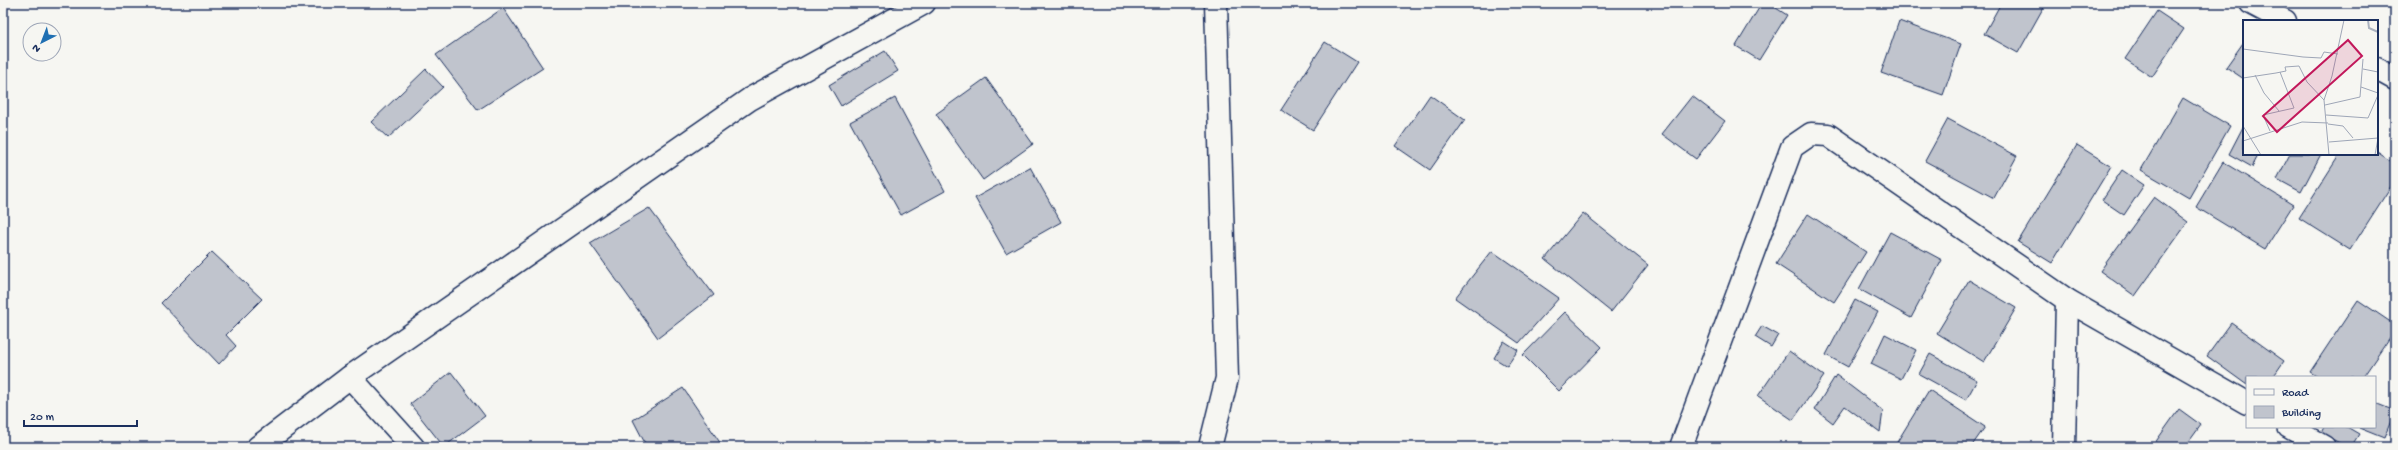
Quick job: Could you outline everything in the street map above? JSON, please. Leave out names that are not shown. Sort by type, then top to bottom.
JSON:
[{"type":"street","points":[[258,447],[350,377],[750,100],[924,3]]},
{"type":"street","points":[[1210,447],[1228,378],[1216,3]]},
{"type":"street","points":[[2251,3],[2283,20]]},
{"type":"street","points":[[2378,70],[2395,79]]},
{"type":"street","points":[[1681,447],[1792,148],[1811,134],[1828,135],[2067,300],[2246,402]]},
{"type":"street","points":[[2064,447],[2067,300]]},
{"type":"street","points":[[350,377],[413,447]]},
{"type":"street","points":[[2291,428],[2324,447]]},
{"type":"building","points":[[1762,3],[1768,3],[1787,15],[1759,60],[1736,46]]},
{"type":"building","points":[[2001,3],[2046,3],[2018,53],[1984,34]]},
{"type":"building","points":[[503,8],[543,68],[478,110],[436,55]]},
{"type":"building","points":[[2157,11],[2184,29],[2152,77],[2125,59]]},
{"type":"building","points":[[1899,21],[1961,44],[1943,95],[1881,73]]},
{"type":"building","points":[[1325,42],[1357,62],[1313,130],[1281,110]]},
{"type":"building","points":[[2243,43],[2243,78],[2226,67]]},
{"type":"building","points":[[885,51],[898,71],[841,106],[829,85]]},
{"type":"building","points":[[426,69],[443,87],[388,138],[371,122]]},
{"type":"building","points":[[986,78],[1033,144],[983,180],[936,114]]},
{"type":"building","points":[[1430,95],[1465,120],[1430,170],[1395,146]]},
{"type":"building","points":[[1692,96],[1725,121],[1696,159],[1662,134]]},
{"type":"building","points":[[895,98],[945,191],[901,215],[850,122]]},
{"type":"building","points":[[2183,98],[2230,126],[2189,198],[2141,170]]},
{"type":"building","points":[[1948,119],[2017,156],[1994,198],[1925,161]]},
{"type":"building","points":[[2243,127],[2243,155],[2258,155],[2252,167],[2229,154]]},
{"type":"building","points":[[2077,145],[2111,166],[2052,263],[2018,242]]},
{"type":"building","points":[[2378,153],[2395,164],[2395,180],[2350,250],[2299,218],[2339,155],[2378,155]]},
{"type":"building","points":[[2289,155],[2320,155],[2301,192],[2277,179]]},
{"type":"building","points":[[2223,162],[2293,205],[2265,249],[2196,207]]},
{"type":"building","points":[[1030,167],[1061,222],[1006,253],[975,198]]},
{"type":"building","points":[[2122,170],[2144,185],[2124,215],[2102,200]]},
{"type":"building","points":[[2154,197],[2188,222],[2135,296],[2100,271]]},
{"type":"building","points":[[649,208],[714,295],[658,338],[590,243]]},
{"type":"building","points":[[1583,213],[1648,265],[1611,312],[1545,259]]},
{"type":"building","points":[[1808,214],[1866,252],[1834,302],[1776,264]]},
{"type":"building","points":[[1890,232],[1942,260],[1911,318],[1859,289]]},
{"type":"building","points":[[1492,251],[1559,298],[1519,343],[1455,298]]},
{"type":"building","points":[[212,252],[262,299],[226,335],[236,346],[219,364],[161,303]]},
{"type":"building","points":[[1969,280],[2016,308],[1984,362],[1937,333]]},
{"type":"building","points":[[1855,300],[1878,312],[1848,367],[1826,355]]},
{"type":"building","points":[[2358,300],[2395,325],[2395,330],[2364,376],[2316,376],[2310,372]]},
{"type":"building","points":[[1565,312],[1602,347],[1559,391],[1523,355]]},
{"type":"building","points":[[2231,323],[2284,361],[2274,376],[2246,376],[2246,384],[2207,356]]},
{"type":"building","points":[[1762,326],[1778,335],[1771,347],[1755,337]]},
{"type":"building","points":[[1885,334],[1916,350],[1901,379],[1871,364]]},
{"type":"building","points":[[1504,341],[1518,350],[1507,366],[1494,358]]},
{"type":"building","points":[[1789,351],[1824,376],[1793,420],[1758,396]]},
{"type":"building","points":[[1930,354],[1977,380],[1966,400],[1919,374]]},
{"type":"building","points":[[451,372],[485,416],[444,447],[410,404]]},
{"type":"building","points":[[1836,375],[1883,411],[1880,432],[1845,406],[1833,423],[1815,409]]},
{"type":"building","points":[[683,388],[723,447],[647,447],[633,420]]},
{"type":"building","points":[[1929,390],[1985,427],[1971,447],[1894,447]]},
{"type":"building","points":[[2376,403],[2395,411],[2384,438],[2359,428],[2376,428]]},
{"type":"building","points":[[2179,409],[2201,425],[2185,447],[2152,447]]},
{"type":"building","points":[[2324,428],[2349,428],[2359,434],[2351,447],[2347,447],[2321,433]]},
{"type":"building","points":[[867,441],[873,447],[861,447]]}]
